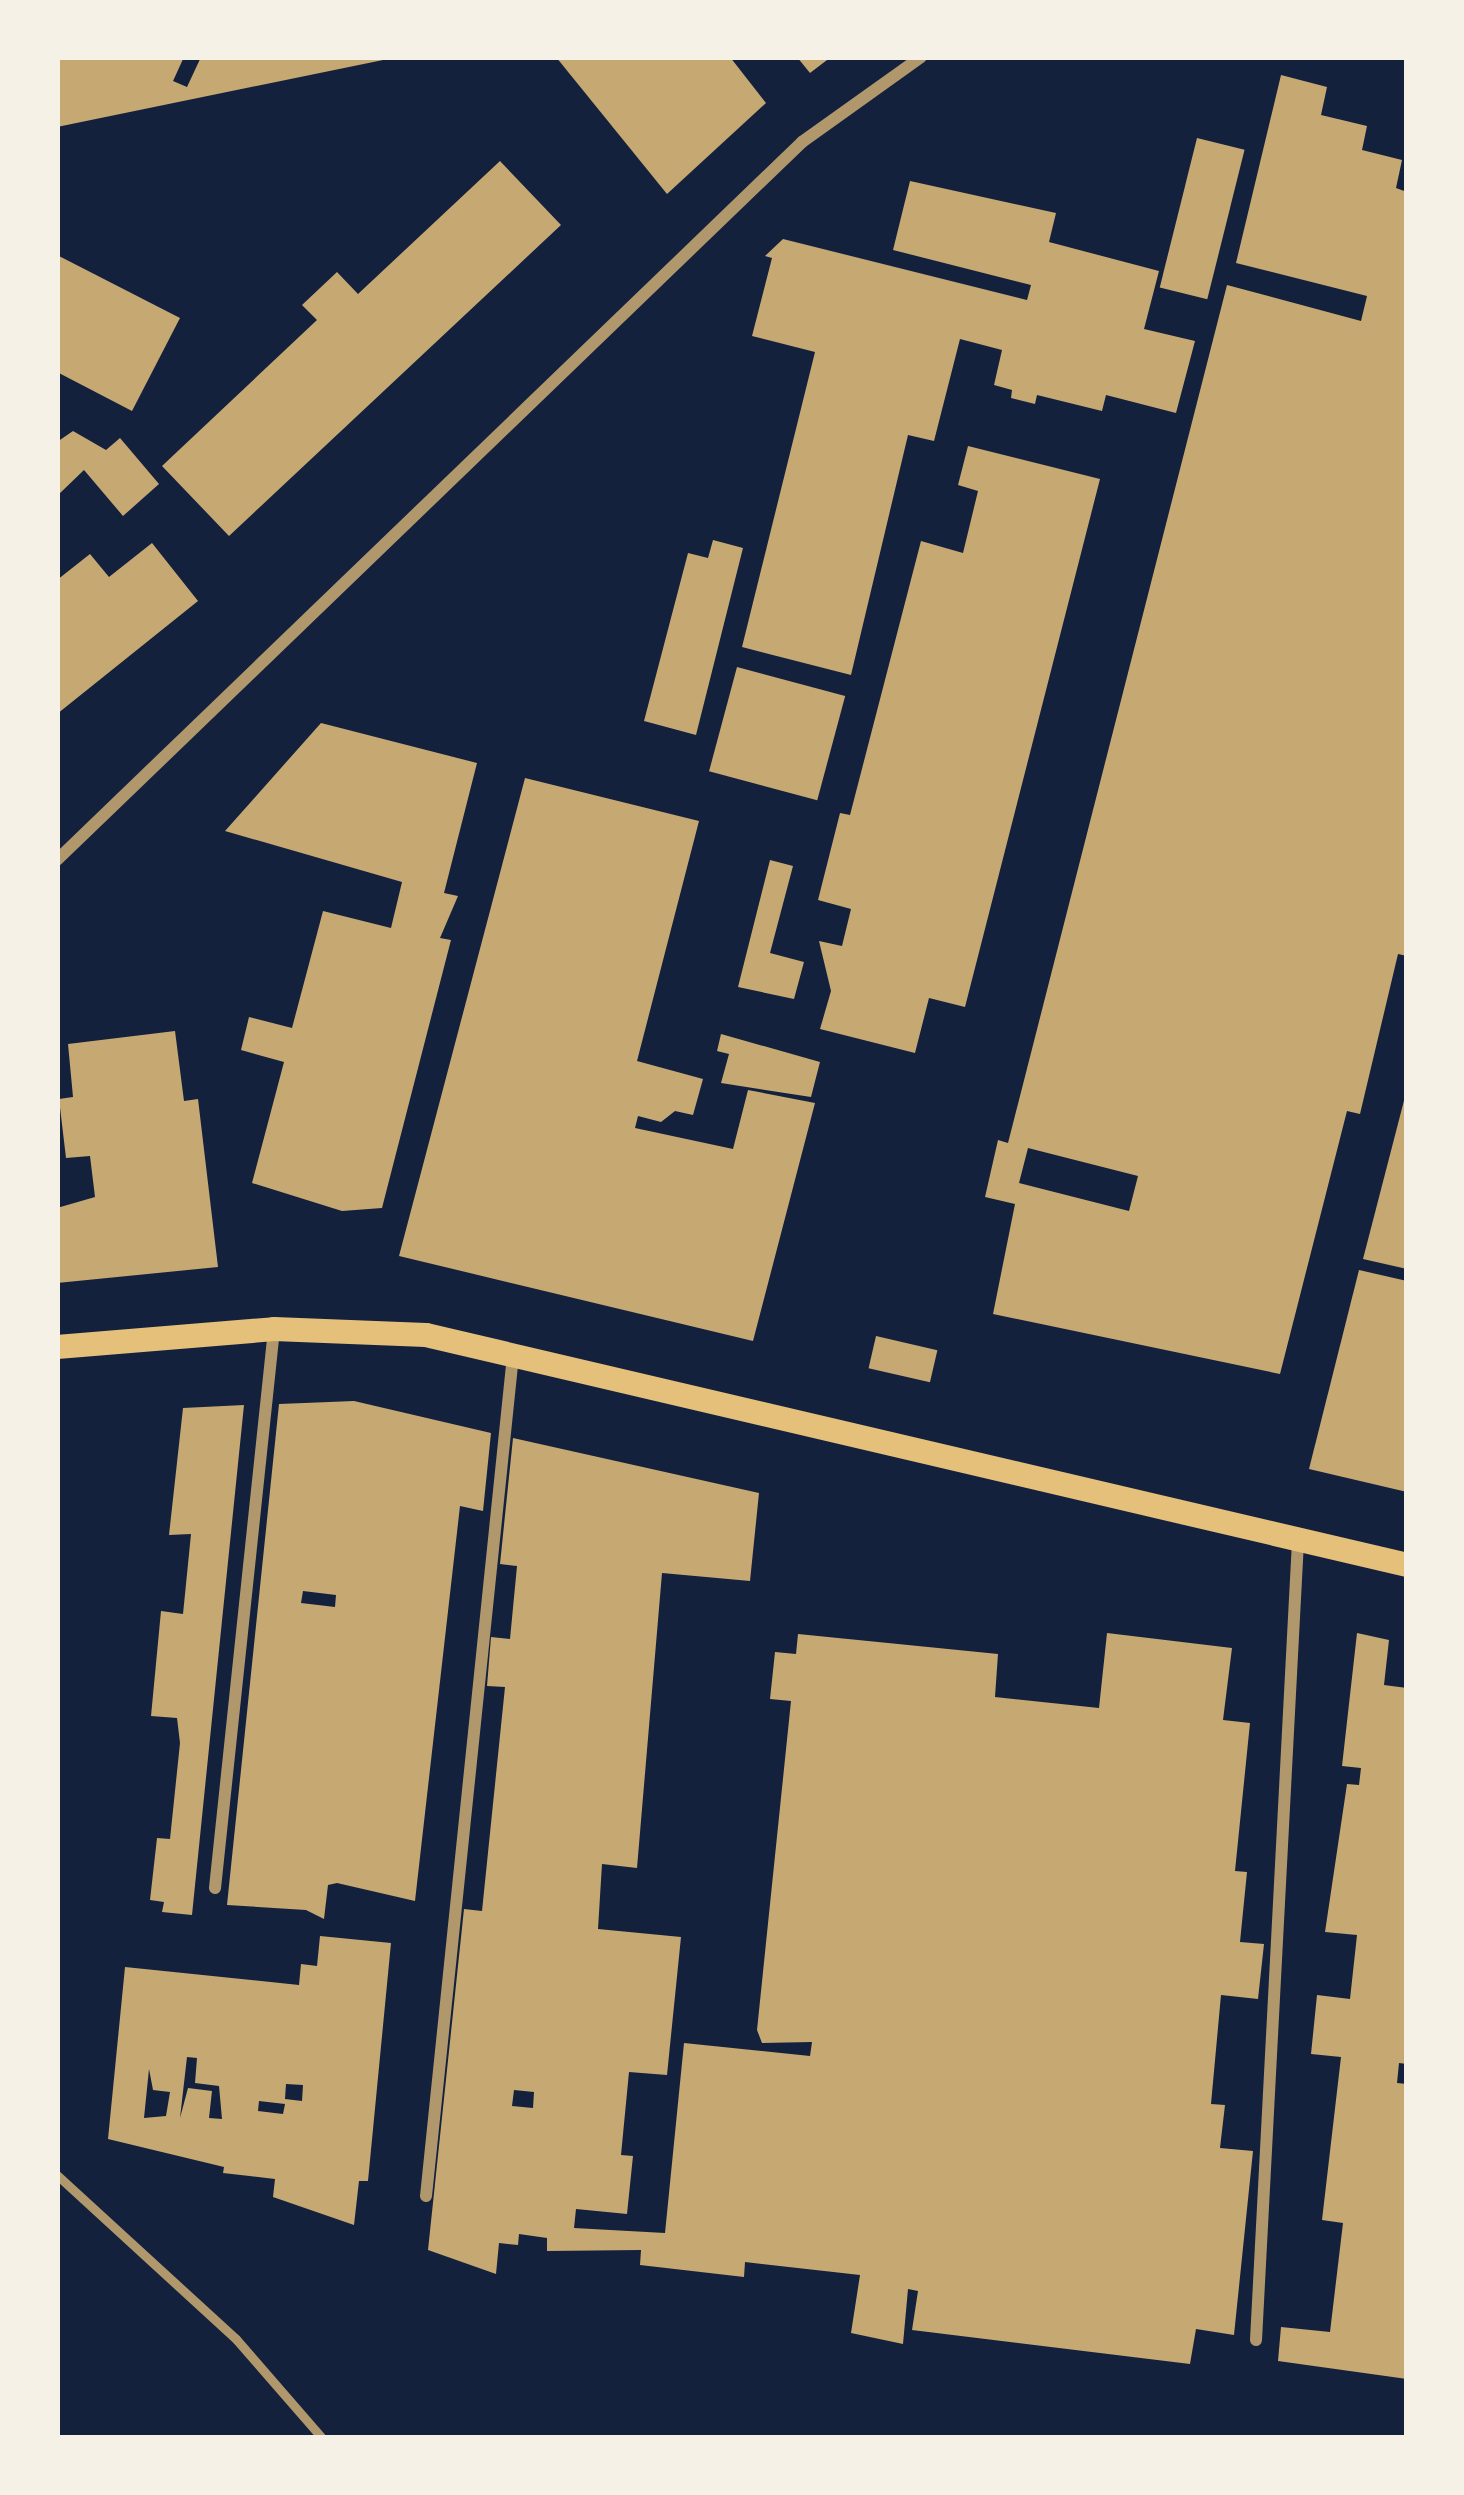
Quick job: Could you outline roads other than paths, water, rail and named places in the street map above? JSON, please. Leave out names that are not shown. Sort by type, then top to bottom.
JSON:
[{"type":"main road","points":[[57,1348],[274,1329],[425,1335],[1407,1564]]},
{"type":"street","points":[[57,860],[802,142],[921,57]]},
{"type":"street","points":[[215,1888],[274,1329]]},
{"type":"street","points":[[425,2196],[513,1356]]},
{"type":"street","points":[[1256,2340],[1298,1540]]},
{"type":"lane","points":[[57,2175],[236,2339],[322,2438]]}]
